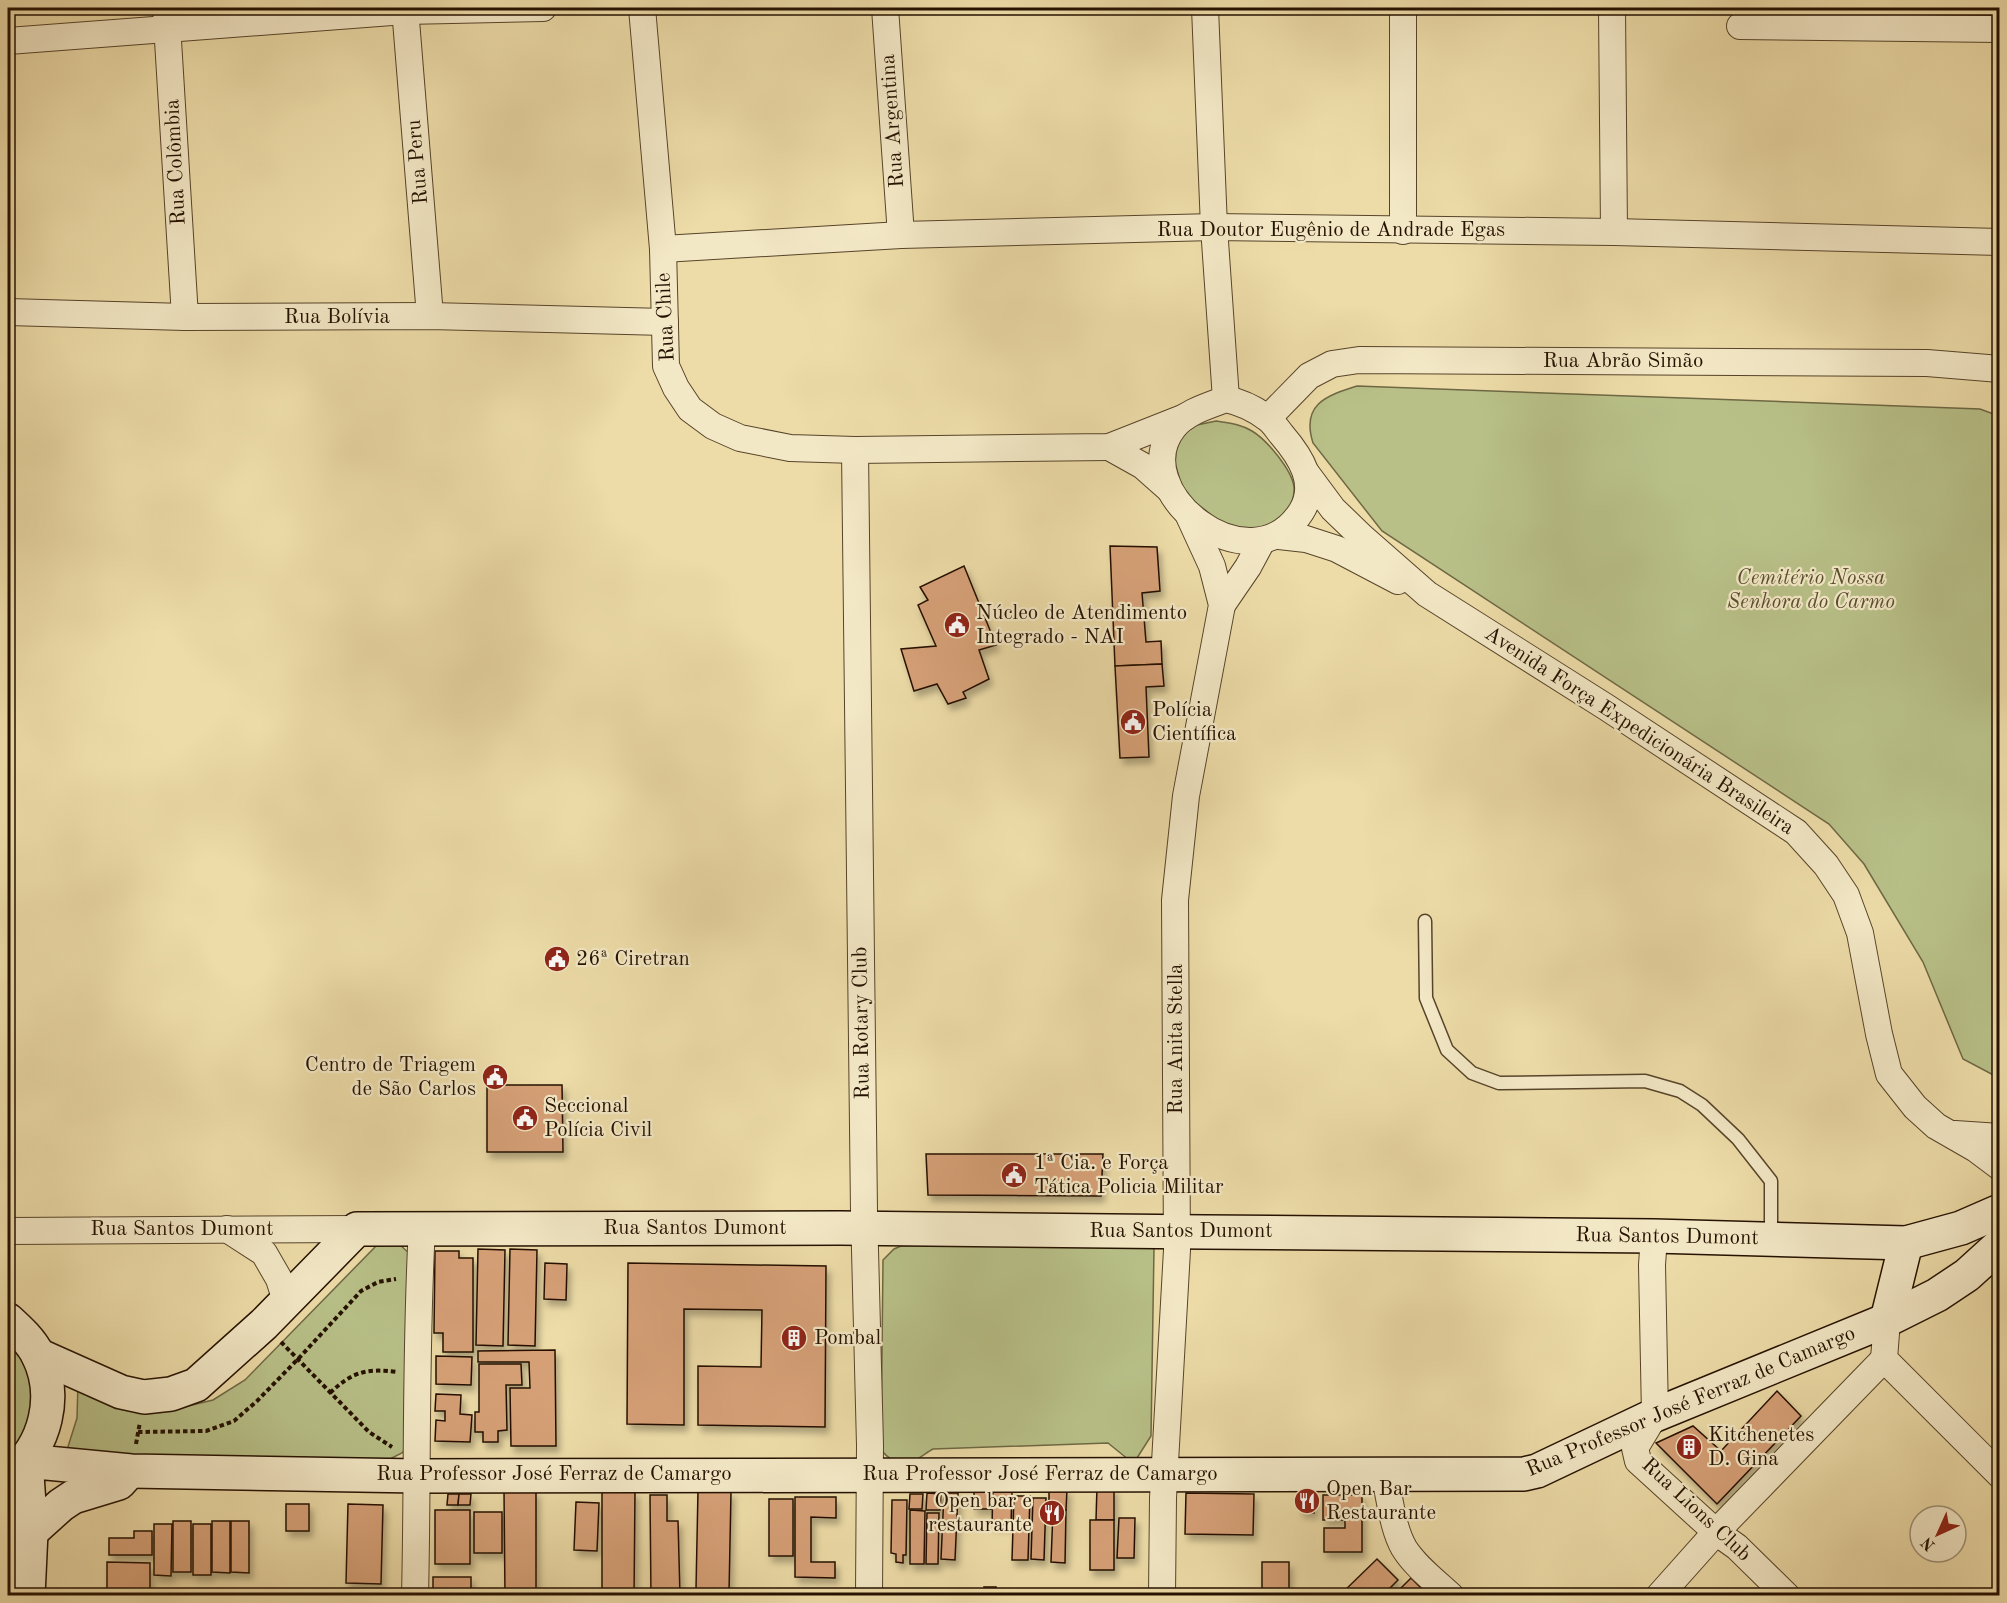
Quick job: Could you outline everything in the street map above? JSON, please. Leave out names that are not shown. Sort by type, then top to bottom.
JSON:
[{"type":"street","points":[[8,41],[167,18],[405,9],[543,8]]},
{"type":"street","name":"Rua Chile","points":[[642,8],[663,249],[666,366],[676,388],[690,408],[713,426],[740,438],[790,448],[855,450],[1109,447]]},
{"type":"street","name":"Rua Argentina","points":[[885,8],[901,235]]},
{"type":"street","points":[[1205,8],[1214,227],[1226,399]]},
{"type":"street","points":[[1403,8],[1403,231]]},
{"type":"street","points":[[1612,8],[1614,232]]},
{"type":"street","name":"Rua Peru","points":[[405,9],[430,316]]},
{"type":"street","points":[[1740,26],[1812,17],[1993,21]]},
{"type":"street","name":"Rua Colômbia","points":[[167,18],[185,317]]},
{"type":"street","name":"Rua Doutor Eugênio de Andrade Egas","points":[[663,249],[901,235],[1214,227],[1614,232],[2000,242]]},
{"type":"street","name":"Rua Bolívia","points":[[8,312],[185,317],[430,316],[666,322]]},
{"type":"street","name":"Rua Abrão Simão","points":[[1268,418],[1289,394],[1310,376],[1332,364],[1359,360],[1927,363],[2000,369]]},
{"type":"street","points":[[1109,447],[1226,399],[1237,401],[1268,418],[1296,451],[1307,474],[1308,492],[1303,509],[1293,524],[1270,538],[1222,605]]},
{"type":"street","points":[[1169,489],[1163,473],[1164,448],[1174,427],[1185,417]]},
{"type":"street","points":[[1109,447],[1143,466],[1169,489],[1189,516],[1212,566],[1222,605]]},
{"type":"street","name":"Rua Rotary Club","points":[[855,450],[864,1228],[870,1474],[869,1596]]},
{"type":"street","name":"Avenida Força Expedicionária Brasileira","points":[[1307,474],[1333,509],[1427,594]]},
{"type":"street","points":[[1189,516],[1217,533],[1240,541],[1270,538]]},
{"type":"street","name":"Avenida Força Expedicionária Brasileira","points":[[1270,538],[1306,539],[1337,549],[1427,594],[1606,707],[1796,832],[1826,865],[1846,895],[1860,933],[1889,1074],[1915,1107],[1936,1126],[1976,1149],[2000,1167]]},
{"type":"street","name":"Rua Anita Stella","points":[[1162,1596],[1164,1476],[1177,1232],[1175,900],[1186,796],[1222,605]]},
{"type":"street","points":[[1951,1134],[2000,1137]]},
{"type":"street","name":"Rua Santos Dumont","points":[[8,1231],[226,1228],[864,1228],[1654,1236],[1906,1243],[1961,1228],[2000,1211]]},
{"type":"street","points":[[226,1228],[264,1253],[279,1279],[286,1301]]},
{"type":"street","points":[[415,1596],[418,1464],[416,1375],[418,1275],[422,1228]]},
{"type":"street","points":[[38,1355],[121,1392],[144,1397],[171,1394],[196,1385],[264,1324],[357,1229]]},
{"type":"street","points":[[1654,1236],[1652,1264],[1655,1415]]},
{"type":"street","points":[[1659,1596],[1716,1532],[1884,1359],[1887,1320],[1906,1243]]},
{"type":"street","name":"Rua Professor José Ferraz de Camargo","points":[[17,1469],[131,1471],[418,1464],[870,1474],[1164,1476],[1524,1474],[1537,1471],[1655,1415],[1887,1320],[1937,1295],[1967,1275],[2000,1245]]},
{"type":"street","points":[[8,1320],[24,1334],[38,1355],[47,1382],[48,1410],[40,1437],[17,1469],[31,1532],[28,1596]]},
{"type":"street","points":[[1884,1359],[2000,1475]]},
{"type":"street","name":"Rua Lions Club","points":[[1655,1415],[1635,1448],[1638,1461],[1716,1532],[1737,1547],[1787,1596]]},
{"type":"street","points":[[31,1532],[61,1504],[72,1497],[119,1483],[131,1471]]},
{"type":"street","points":[[1384,1474],[1404,1547],[1450,1596]]},
{"type":"lane","points":[[1425,921],[1426,998],[1447,1050],[1472,1073],[1499,1083],[1645,1081],[1680,1091],[1702,1105],[1738,1139],[1770,1180],[1771,1240]]},
{"type":"path","points":[[138,1432],[206,1431],[234,1421],[257,1401],[361,1291],[378,1282],[418,1275]]},
{"type":"path","points":[[264,1324],[369,1432],[418,1464]]},
{"type":"path","points":[[330,1394],[342,1382],[357,1373],[378,1370],[416,1375]]},
{"type":"path","points":[[131,1471],[144,1397]]},
{"type":"green space","name":"Cemitério Nossa Senhora do Carmo","points":[[1357,386],[1980,409],[1999,416],[1999,1078],[1963,1059],[1923,962],[1864,864],[1829,824],[1382,531],[1313,443],[1310,430],[1310,419],[1319,404],[1326,398]]},
{"type":"green space","points":[[1216,421],[1239,425],[1252,431],[1271,448],[1284,464],[1294,487],[1292,503],[1285,518],[1251,531],[1219,521],[1195,502],[1182,486],[1175,464],[1180,440],[1197,425]]},
{"type":"green space","points":[[1147,1241],[1154,1248],[1151,1436],[1137,1458],[1129,1460],[1108,1443],[933,1449],[917,1460],[907,1463],[894,1460],[884,1453],[881,1449],[883,1260],[894,1249],[901,1246]]},
{"type":"green space","points":[[399,1244],[410,1254],[409,1444],[402,1453],[388,1460],[156,1460],[66,1453],[77,1418],[78,1382],[176,1409],[213,1400],[245,1380],[377,1245]]},
{"type":"green space","points":[[8,1334],[30,1363],[35,1415],[8,1461]]},
{"type":"building","points":[[1110,546],[1157,547],[1160,591],[1142,593],[1146,642],[1161,641],[1162,664],[1115,666]]},
{"type":"building","name":"Núcleo de Atendimento Integrado - NAI","points":[[964,566],[996,645],[979,650],[989,679],[963,692],[966,698],[948,704],[937,684],[914,691],[901,649],[936,646],[918,605],[928,600],[920,587]]},
{"type":"building","name":"Polícia Científica","points":[[1162,664],[1164,686],[1146,687],[1149,757],[1120,758],[1115,666]]},
{"type":"building","name":"Seccional Polícia Civil","points":[[487,1085],[562,1085],[563,1152],[487,1152]]},
{"type":"building","name":"1ª Cia. e Força Tática Policia Militar","points":[[926,1154],[1103,1154],[1101,1196],[928,1195]]},
{"type":"building","points":[[478,1249],[505,1250],[503,1346],[476,1345]]},
{"type":"building","points":[[510,1249],[537,1250],[535,1346],[508,1345]]},
{"type":"building","points":[[435,1251],[459,1251],[459,1258],[473,1258],[473,1352],[443,1352],[443,1333],[434,1333]]},
{"type":"building","points":[[545,1263],[567,1264],[566,1300],[544,1299]]},
{"type":"building","name":"Pombal","points":[[628,1263],[826,1266],[825,1427],[698,1425],[698,1366],[761,1367],[762,1310],[684,1309],[684,1425],[627,1424]]},
{"type":"building","points":[[555,1350],[556,1446],[511,1446],[510,1388],[530,1388],[529,1362],[478,1362],[478,1351]]},
{"type":"building","points":[[436,1356],[472,1357],[471,1385],[436,1384]]},
{"type":"building","points":[[479,1364],[521,1364],[522,1385],[506,1385],[507,1430],[498,1431],[498,1442],[483,1442],[483,1432],[475,1432],[475,1412],[479,1412]]},
{"type":"building","name":"Kitchenetes D. Gina","points":[[1777,1391],[1801,1416],[1717,1504],[1656,1443],[1693,1426],[1721,1451]]},
{"type":"building","points":[[436,1394],[461,1395],[460,1414],[472,1415],[470,1442],[435,1441],[436,1420],[445,1421],[445,1411],[435,1411]]},
{"type":"building","points":[[1097,1487],[1114,1488],[1114,1520],[1096,1520]]},
{"type":"building","points":[[974,1489],[993,1489],[992,1509],[974,1509]]},
{"type":"building","points":[[993,1489],[1012,1490],[1011,1525],[992,1524]]},
{"type":"building","points":[[1049,1489],[1067,1489],[1066,1510],[1049,1511]]},
{"type":"building","points":[[504,1491],[536,1491],[536,1596],[505,1596]]},
{"type":"building","points":[[698,1491],[731,1492],[729,1593],[718,1592],[718,1596],[707,1596],[708,1590],[696,1589]]},
{"type":"building","name":"Open Bar Restaurante","points":[[1300,1491],[1315,1491],[1314,1513],[1300,1511]]},
{"type":"building","points":[[602,1492],[635,1492],[634,1596],[602,1596]]},
{"type":"building","points":[[927,1493],[941,1494],[940,1510],[926,1510]]},
{"type":"building","points":[[944,1493],[958,1493],[955,1560],[941,1559]]},
{"type":"building","points":[[1186,1493],[1254,1494],[1253,1535],[1185,1534]]},
{"type":"building","points":[[448,1494],[459,1494],[458,1505],[447,1505]]},
{"type":"building","points":[[459,1494],[471,1494],[470,1505],[458,1505]]},
{"type":"building","points":[[910,1494],[923,1494],[922,1509],[909,1509]]},
{"type":"building","points":[[650,1495],[667,1495],[667,1521],[678,1521],[680,1596],[651,1596]]},
{"type":"building","points":[[1323,1495],[1362,1495],[1362,1552],[1324,1552],[1324,1528],[1345,1528],[1345,1520],[1323,1520]]},
{"type":"building","points":[[1014,1496],[1030,1496],[1028,1560],[1012,1560]]},
{"type":"building","points":[[795,1497],[836,1497],[836,1518],[811,1517],[811,1562],[835,1562],[835,1578],[795,1577]]},
{"type":"building","points":[[1033,1498],[1046,1498],[1044,1560],[1031,1559]]},
{"type":"building","points":[[769,1499],[793,1499],[793,1556],[769,1556]]},
{"type":"building","points":[[892,1500],[907,1500],[906,1555],[903,1555],[903,1563],[896,1562],[896,1554],[891,1553]]},
{"type":"building","points":[[576,1502],[599,1503],[597,1551],[574,1550]]},
{"type":"building","points":[[286,1504],[309,1504],[309,1531],[286,1531]]},
{"type":"building","points":[[348,1504],[383,1505],[381,1584],[346,1583]]},
{"type":"building","points":[[435,1510],[470,1510],[470,1564],[435,1564]]},
{"type":"building","points":[[910,1510],[925,1511],[924,1564],[910,1564]]},
{"type":"building","points":[[1066,1510],[1065,1563],[1051,1562],[1053,1511]]},
{"type":"building","points":[[474,1512],[502,1512],[502,1553],[474,1553]]},
{"type":"building","points":[[927,1513],[939,1513],[938,1564],[926,1564]]},
{"type":"building","points":[[1119,1518],[1135,1518],[1134,1558],[1117,1558]]},
{"type":"building","points":[[1090,1520],[1114,1520],[1114,1570],[1090,1570]]},
{"type":"building","points":[[173,1521],[191,1521],[191,1572],[173,1572]]},
{"type":"building","points":[[212,1521],[230,1521],[230,1573],[212,1572]]},
{"type":"building","points":[[231,1521],[249,1521],[249,1573],[231,1572]]},
{"type":"building","points":[[154,1524],[172,1524],[171,1576],[154,1575]]},
{"type":"building","points":[[193,1524],[211,1524],[211,1575],[193,1575]]},
{"type":"building","points":[[134,1531],[152,1531],[152,1555],[109,1555],[109,1538],[134,1538]]},
{"type":"building","points":[[1377,1559],[1398,1580],[1382,1596],[1339,1596]]},
{"type":"building","points":[[107,1562],[150,1563],[150,1596],[107,1596]]},
{"type":"building","points":[[1262,1562],[1289,1562],[1289,1596],[1262,1596]]},
{"type":"building","points":[[433,1577],[471,1577],[471,1596],[433,1596]]},
{"type":"building","points":[[1411,1578],[1428,1595],[1393,1596]]},
{"type":"building","points":[[984,1587],[996,1587],[995,1592],[1031,1591],[1031,1596],[978,1596],[978,1592],[985,1592]]},
{"type":"building","points":[[900,1590],[969,1590],[969,1596],[900,1596]]},
{"type":"building","points":[[1036,1591],[1086,1591],[1086,1596],[1036,1596]]},
{"type":"building","points":[[1095,1591],[1124,1592],[1123,1596],[1095,1596]]},
{"type":"place","name":"Núcleo de Atendimento Integrado - NAI","points":[[957,625]]},
{"type":"place","name":"Polícia Científica","points":[[1133,722]]},
{"type":"place","name":"26ª Ciretran","points":[[557,959]]},
{"type":"place","name":"Centro de Triagem de São Carlos","points":[[495,1077]]},
{"type":"place","name":"Seccional Polícia Civil","points":[[525,1118]]},
{"type":"place","name":"1ª Cia. e Força Tática Policia Militar","points":[[1014,1175]]},
{"type":"place","name":"Pombal","points":[[794,1338]]},
{"type":"place","name":"Kitchenetes D. Gina","points":[[1689,1447]]},
{"type":"place","name":"Open Bar Restaurante","points":[[1307,1501]]},
{"type":"place","name":"Open bar e restaurante","points":[[1052,1513]]}]
